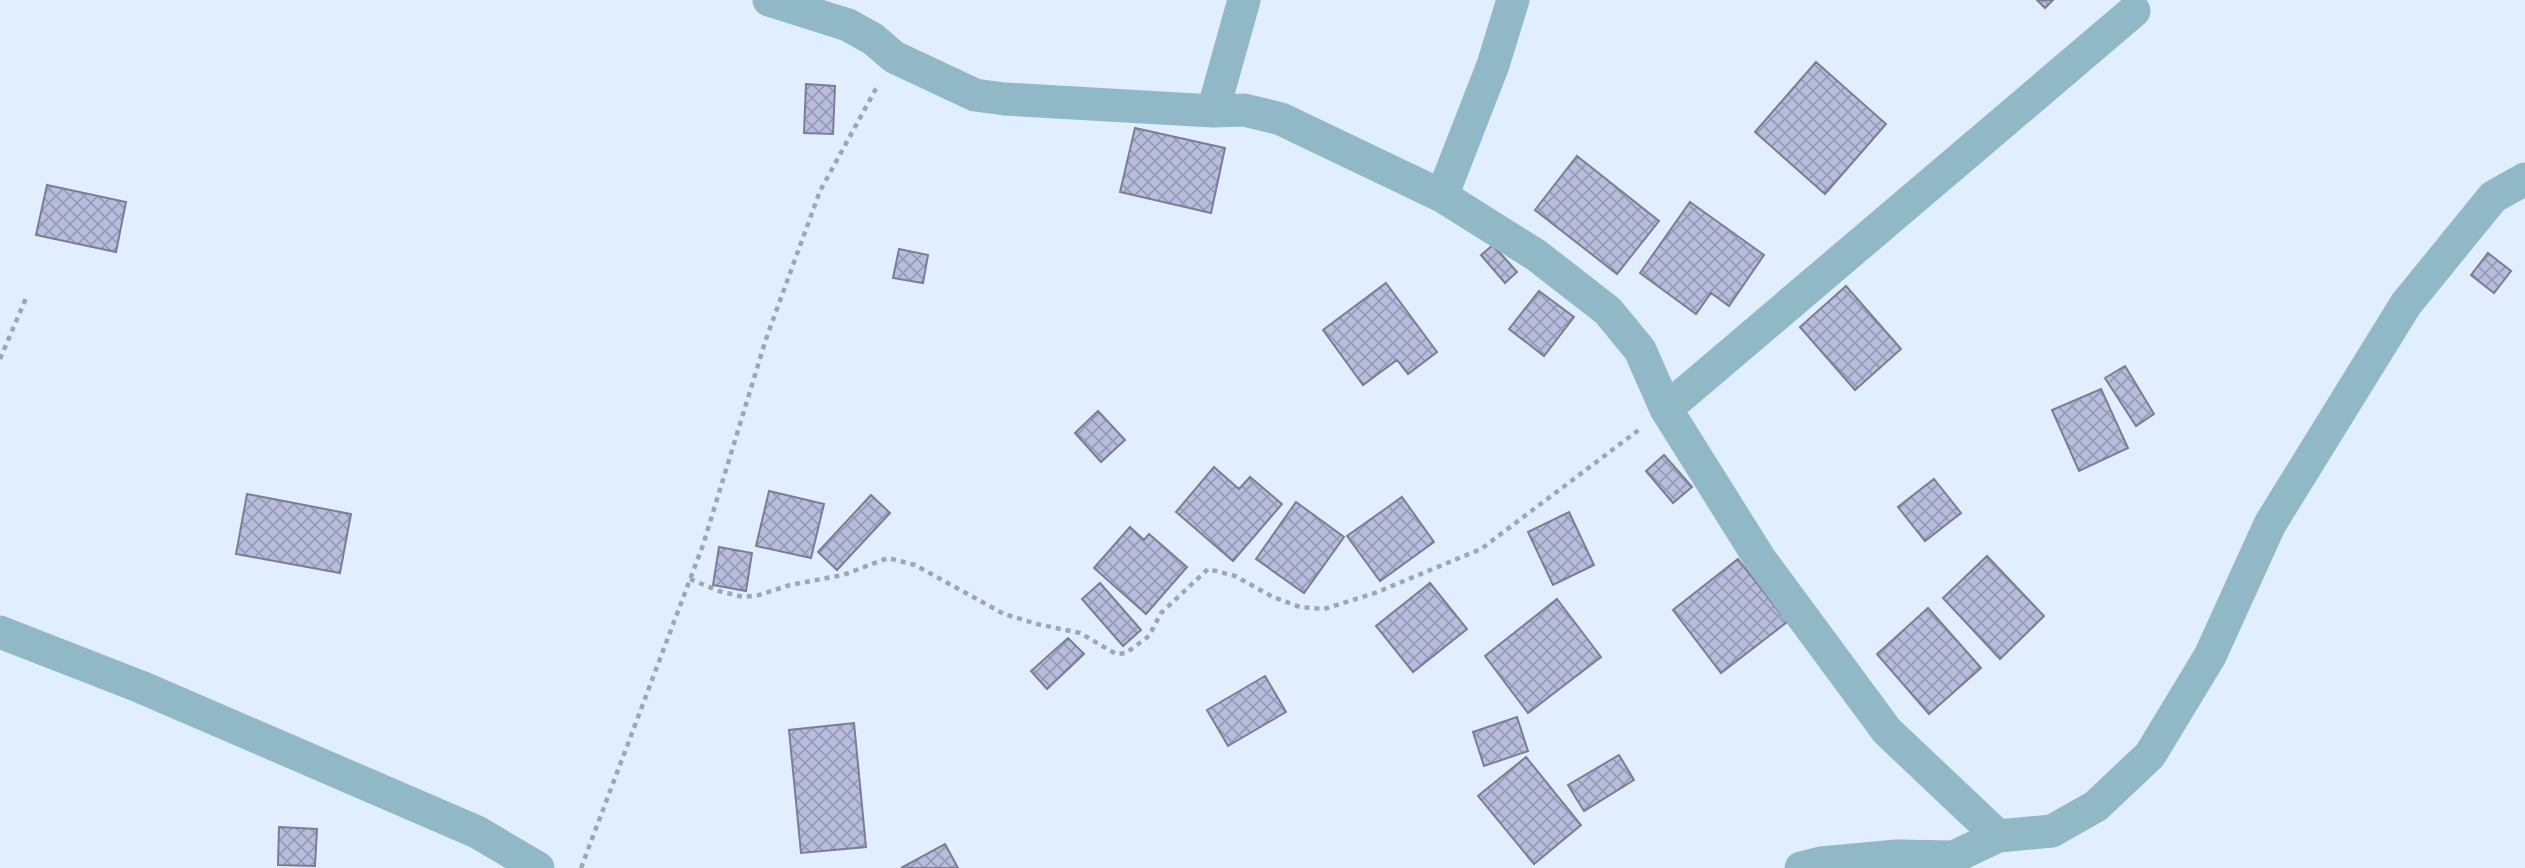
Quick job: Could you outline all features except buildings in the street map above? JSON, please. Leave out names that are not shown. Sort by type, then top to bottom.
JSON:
[{"type":"street","points":[[769,0],[848,25],[873,39],[894,57],[975,94],[1005,99],[1213,111],[1244,110],[1280,119],[1442,196],[1536,255],[1608,311],[1640,350],[1666,410],[1759,559],[1887,731],[1998,836]]},
{"type":"street","points":[[1213,111],[1244,0]]},
{"type":"street","points":[[1442,196],[1493,65],[1513,0]]},
{"type":"street","points":[[1666,410],[2134,11]]},
{"type":"street","points":[[1801,868],[1821,863],[1896,856],[1954,856],[1998,836],[2052,831],[2096,806],[2150,755],[2210,656],[2270,524],[2406,304],[2493,197],[2525,179]]},
{"type":"street","points":[[0,632],[141,687],[477,832],[538,868]]},
{"type":"path","points":[[580,868],[704,545],[766,339],[820,191],[894,57]]},
{"type":"path","points":[[0,359],[26,299]]},
{"type":"path","points":[[690,579],[743,597],[759,595],[790,584],[843,575],[888,558],[915,565],[1004,614],[1080,633],[1107,651],[1126,653],[1149,636],[1161,613],[1208,569],[1235,576],[1273,597],[1300,607],[1324,609],[1375,593],[1481,549],[1666,410]]}]
